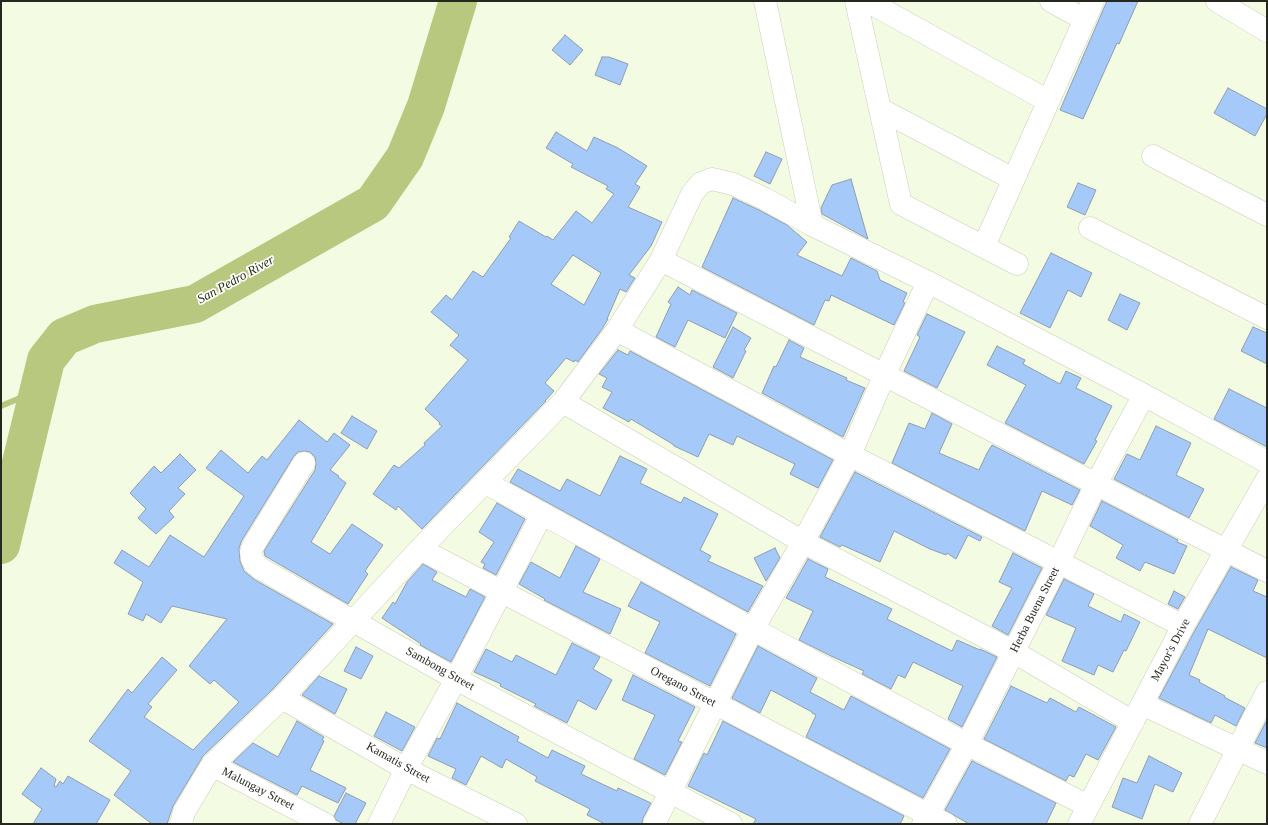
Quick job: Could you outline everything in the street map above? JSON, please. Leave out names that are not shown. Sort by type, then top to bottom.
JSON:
[{"type":"street","points":[[765,1],[812,225]]},
{"type":"street","points":[[856,1],[901,204],[1017,264]]},
{"type":"street","points":[[867,1],[1048,101]]},
{"type":"street","points":[[984,246],[1089,10],[1052,1]]},
{"type":"street","points":[[1217,1],[1267,31]]},
{"type":"street","points":[[880,109],[1014,179]]},
{"type":"street","points":[[1153,156],[1267,215]]},
{"type":"street","points":[[181,824],[184,812],[212,765],[282,698],[420,549],[486,483],[563,402],[617,330],[661,260],[692,194],[701,183],[712,179],[733,184],[766,199],[812,225],[928,282],[1144,395],[1267,462]]},
{"type":"street","points":[[1090,228],[1267,318]]},
{"type":"street","points":[[661,260],[884,376],[1267,571]]},
{"type":"street","points":[[654,824],[753,629],[803,542],[850,455],[884,376],[928,282]]},
{"type":"street","points":[[617,330],[850,455],[1183,626]]},
{"type":"street","name":"Herba Buena Street","points":[[932,821],[967,744],[1059,562],[1096,484],[1144,395]]},
{"type":"street","points":[[563,402],[803,542],[1014,652],[1138,713],[1237,749],[1267,763]]},
{"type":"street","name":"Sambong Street","points":[[304,463],[253,546],[251,552],[252,559],[255,564],[261,569],[456,679],[731,824]]},
{"type":"street","name":"Mayor's Drive","points":[[1084,815],[1183,626],[1267,479]]},
{"type":"street","points":[[486,483],[967,744],[1084,815]]},
{"type":"street","points":[[379,824],[406,769],[456,679],[542,514]]},
{"type":"street","name":"Oregano Street","points":[[420,549],[716,704],[932,821]]},
{"type":"street","points":[[1200,824],[1267,692]]},
{"type":"street","name":"Kamatis Street","points":[[282,698],[406,769],[516,824]]},
{"type":"street","name":"Malungay Street","points":[[212,765],[325,824]]},
{"type":"building","points":[[1107,1],[1138,1],[1119,44],[1117,43],[1083,119],[1060,110]]},
{"type":"building","points":[[565,35],[583,50],[570,65],[552,50]]},
{"type":"building","points":[[602,57],[609,57],[628,64],[620,85],[595,75]]},
{"type":"building","points":[[1228,88],[1267,109],[1267,114],[1255,136],[1214,113]]},
{"type":"building","points":[[556,132],[587,151],[594,137],[618,148],[647,166],[635,184],[640,187],[628,207],[662,222],[651,246],[629,275],[635,278],[626,292],[620,289],[608,319],[578,362],[575,360],[574,362],[566,358],[545,383],[554,391],[546,401],[422,529],[398,506],[396,510],[373,494],[394,465],[399,468],[425,445],[424,443],[442,426],[425,409],[468,360],[450,345],[459,335],[431,312],[446,295],[452,300],[473,271],[483,277],[511,238],[509,237],[519,221],[553,240],[576,211],[592,223],[614,194],[606,189],[608,186],[571,167],[573,164],[546,148]],"holes":[[[573,255],[601,273],[584,305],[551,284]]]},
{"type":"building","points":[[766,152],[782,159],[770,184],[754,176]]},
{"type":"building","points":[[851,179],[868,239],[822,214],[821,208],[832,185]]},
{"type":"building","points":[[1078,183],[1096,190],[1085,215],[1067,207]]},
{"type":"building","points":[[733,198],[787,225],[807,242],[797,255],[842,276],[851,258],[877,271],[880,280],[907,293],[903,302],[905,303],[894,325],[831,295],[829,301],[825,300],[814,325],[702,267]]},
{"type":"building","points":[[1051,253],[1092,273],[1081,297],[1068,290],[1050,328],[1020,313]]},
{"type":"building","points":[[678,287],[690,295],[692,290],[737,313],[725,338],[688,320],[675,347],[656,337],[671,304],[668,302]]},
{"type":"building","points":[[1120,294],[1140,303],[1127,330],[1108,320]]},
{"type":"building","points":[[927,314],[965,332],[937,388],[904,371],[920,337],[917,335]]},
{"type":"building","points":[[733,327],[751,338],[744,350],[746,351],[733,378],[713,367]]},
{"type":"building","points":[[1253,327],[1267,333],[1267,364],[1241,351]]},
{"type":"building","points":[[789,340],[804,348],[800,357],[847,378],[846,380],[865,388],[843,437],[762,393],[774,366],[776,367]]},
{"type":"building","points":[[997,346],[1025,360],[1023,364],[1060,384],[1066,371],[1081,378],[1076,388],[1112,406],[1095,440],[1097,441],[1084,464],[1005,423],[1026,385],[987,365]]},
{"type":"building","points":[[618,350],[628,355],[630,351],[833,460],[818,488],[790,474],[795,464],[737,436],[733,445],[709,434],[698,457],[674,446],[631,419],[629,422],[603,408],[612,392],[602,387],[607,378],[599,374]]},
{"type":"building","points":[[1229,389],[1267,408],[1267,447],[1214,419]]},
{"type":"building","points":[[932,413],[952,424],[939,453],[979,470],[992,445],[1080,490],[1072,505],[1042,491],[1025,531],[892,463],[909,423],[925,429]]},
{"type":"building","points":[[352,416],[377,431],[367,449],[341,433]]},
{"type":"building","points":[[299,420],[327,442],[334,433],[350,445],[330,470],[346,483],[311,542],[330,554],[352,524],[383,545],[365,571],[368,574],[348,604],[265,556],[264,551],[315,470],[315,457],[310,452],[298,452],[294,456],[242,540],[239,548],[240,561],[244,571],[255,580],[333,624],[273,689],[203,756],[173,806],[167,824],[152,824],[114,795],[131,771],[89,741],[128,689],[132,693],[162,657],[177,670],[148,704],[152,707],[144,717],[193,750],[239,702],[214,680],[210,684],[189,666],[227,619],[172,606],[161,623],[146,614],[143,621],[128,614],[143,582],[114,563],[122,550],[149,567],[170,535],[204,557],[244,496],[206,468],[221,450],[248,473],[262,456],[267,460]]},
{"type":"building","points":[[1156,426],[1191,443],[1176,475],[1204,489],[1189,518],[1114,479],[1127,454],[1140,460]]},
{"type":"building","points":[[180,454],[196,470],[178,488],[185,494],[169,511],[174,517],[156,534],[138,518],[146,509],[130,493],[154,466],[161,473]]},
{"type":"building","points":[[620,456],[647,469],[640,483],[681,503],[684,497],[718,514],[700,550],[711,556],[708,561],[763,586],[748,612],[510,482],[518,469],[560,491],[567,479],[600,496]]},
{"type":"building","points":[[855,472],[982,537],[980,541],[968,535],[956,559],[947,553],[946,555],[930,549],[894,531],[880,562],[842,545],[840,547],[820,537]]},
{"type":"building","points":[[1102,501],[1187,546],[1174,574],[1145,562],[1140,571],[1116,558],[1123,545],[1090,526]]},
{"type":"building","points":[[497,503],[525,519],[496,575],[483,568],[485,564],[481,562],[494,542],[479,532]]},
{"type":"building","points":[[576,546],[600,559],[583,592],[621,609],[610,634],[544,600],[545,599],[519,584],[531,562],[560,578]]},
{"type":"building","points":[[775,548],[780,558],[766,581],[754,558]]},
{"type":"building","points":[[1013,553],[1042,568],[1008,635],[992,626],[1012,588],[999,582]]},
{"type":"building","points":[[808,559],[828,569],[825,577],[892,609],[887,619],[952,651],[957,640],[997,657],[962,727],[948,719],[963,686],[913,662],[905,678],[898,675],[891,689],[862,674],[864,671],[799,640],[813,611],[786,598]]},
{"type":"building","points":[[423,564],[437,572],[432,580],[466,597],[470,589],[485,597],[451,662],[420,645],[421,644],[382,618],[393,602],[395,604],[407,582]]},
{"type":"building","points":[[1231,567],[1258,580],[1253,591],[1267,597],[1267,658],[1208,629],[1189,675],[1200,680],[1199,682],[1245,708],[1236,726],[1215,715],[1211,723],[1159,698]]},
{"type":"building","points":[[1064,579],[1094,594],[1088,606],[1121,622],[1124,614],[1140,622],[1126,651],[1124,650],[1113,672],[1098,665],[1094,675],[1062,661],[1076,628],[1046,615]]},
{"type":"building","points":[[641,582],[736,634],[710,686],[645,653],[660,622],[628,606]]},
{"type":"building","points":[[1174,591],[1185,597],[1178,609],[1168,604]]},
{"type":"building","points":[[572,643],[600,657],[593,669],[612,680],[596,710],[578,700],[567,723],[534,706],[536,704],[500,686],[501,684],[474,672],[486,649],[512,662],[516,655],[556,675]]},
{"type":"building","points":[[758,646],[817,678],[810,692],[844,710],[851,696],[950,749],[923,798],[806,737],[816,715],[771,690],[760,713],[732,698]]},
{"type":"building","points":[[356,647],[373,656],[361,679],[344,671]]},
{"type":"building","points":[[633,675],[695,707],[678,741],[682,742],[665,775],[634,759],[655,715],[622,700]]},
{"type":"building","points":[[319,676],[347,689],[335,714],[302,695]]},
{"type":"building","points":[[1011,686],[1047,703],[1050,698],[1076,712],[1079,707],[1116,727],[1098,760],[1086,754],[1074,777],[1069,775],[1066,781],[984,739]]},
{"type":"building","points":[[457,703],[519,737],[517,741],[548,758],[552,750],[585,766],[581,774],[617,791],[618,788],[651,803],[643,818],[642,824],[605,824],[587,815],[590,809],[535,781],[537,777],[506,759],[502,768],[481,756],[466,785],[452,778],[456,769],[428,756],[437,738],[440,739]]},
{"type":"building","points":[[386,712],[415,727],[402,751],[374,736]]},
{"type":"building","points":[[1267,720],[1267,748],[1255,743]]},
{"type":"building","points":[[297,721],[324,737],[322,740],[324,741],[310,770],[346,788],[338,803],[302,786],[297,795],[233,762],[253,743],[278,757]]},
{"type":"building","points":[[723,721],[904,816],[900,824],[753,824],[756,819],[688,786],[704,753],[707,755]]},
{"type":"building","points":[[1149,756],[1182,773],[1173,792],[1155,784],[1142,819],[1112,807],[1123,778],[1137,783]]},
{"type":"building","points":[[972,761],[1056,803],[1046,824],[969,824],[945,810]]},
{"type":"building","points":[[41,768],[56,779],[54,786],[56,787],[60,781],[63,784],[68,776],[110,800],[96,824],[33,824],[42,809],[22,794]]},
{"type":"building","points":[[346,793],[366,803],[355,824],[344,824],[336,820],[334,816]]},
{"type":"waterway","name":"San Pedro River","points":[[1,545],[46,360],[64,337],[95,324],[195,304],[373,203],[405,157],[426,106],[458,1]]},
{"type":"waterway","points":[[1,406],[39,390]]}]
